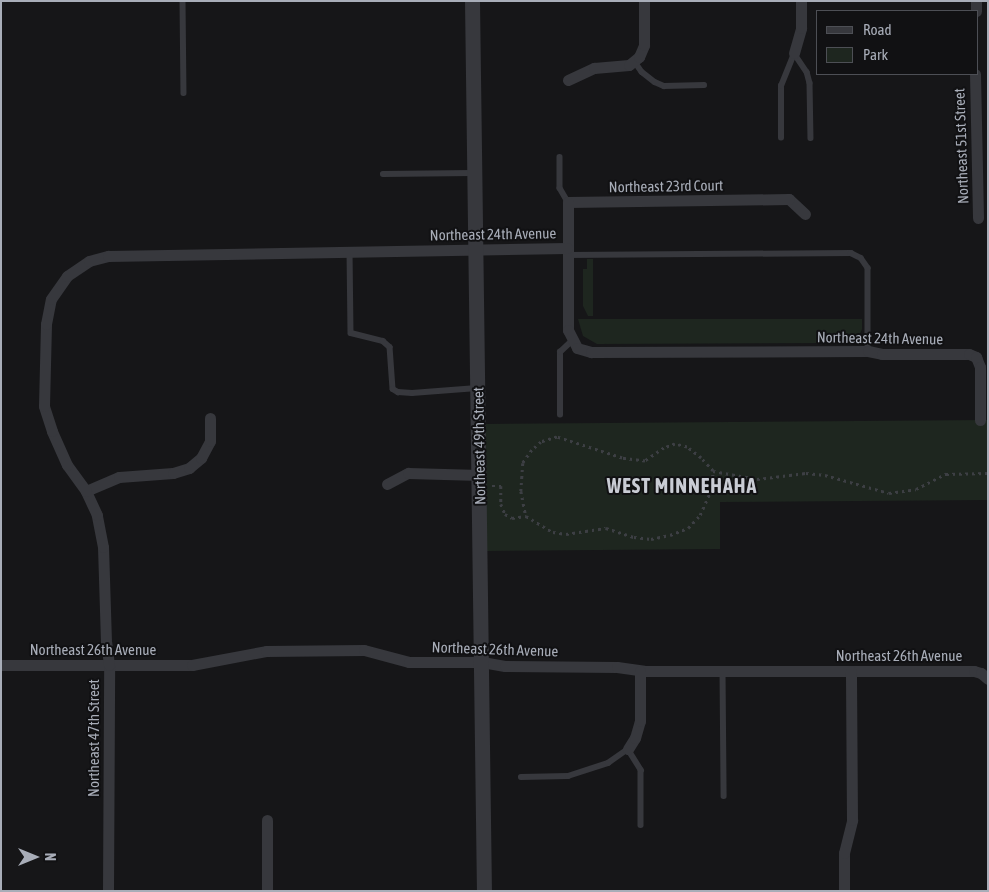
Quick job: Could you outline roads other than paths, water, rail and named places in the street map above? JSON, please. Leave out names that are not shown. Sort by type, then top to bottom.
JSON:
[{"type":"street","name":"Northeast 49th Street","points":[[472,1],[480,475],[484,891]]},
{"type":"street","points":[[568,80],[594,68],[622,66],[635,62],[643,51],[644,45],[644,1]]},
{"type":"street","points":[[794,53],[800,28],[801,1]]},
{"type":"street","name":"Northeast 51st Street","points":[[975,75],[978,218]]},
{"type":"street","name":"Northeast 23rd Court","points":[[568,202],[789,200],[805,214]]},
{"type":"street","points":[[567,251],[568,202]]},
{"type":"street","name":"Northeast 24th Avenue","points":[[51,300],[67,276],[89,261],[108,256],[476,249],[567,251],[568,330],[577,348],[591,352],[868,351],[882,354],[969,354],[976,357],[980,367],[980,420]]},
{"type":"street","name":"Northeast 47th Street","points":[[51,300],[46,324],[44,406],[52,431],[67,464],[86,491],[97,515],[103,547],[106,642],[110,665],[108,891]]},
{"type":"street","points":[[86,491],[119,478],[173,473],[189,468],[201,458],[210,441],[210,418]]},
{"type":"street","points":[[386,484],[408,473],[480,475]]},
{"type":"street","name":"Northeast 26th Avenue","points":[[1,665],[192,665],[266,651],[364,650],[409,662],[482,662],[505,666],[617,667],[640,671],[974,671],[988,679]]},
{"type":"street","points":[[628,749],[635,738],[640,721],[640,671]]},
{"type":"street","points":[[844,891],[844,853],[852,820],[851,671]]},
{"type":"street","points":[[267,820],[267,891]]},
{"type":"lane","points":[[183,1],[184,93]]},
{"type":"lane","points":[[781,138],[781,86],[794,53]]},
{"type":"lane","points":[[794,53],[807,72],[810,83],[811,138]]},
{"type":"lane","points":[[635,62],[642,72],[654,82],[664,86],[704,85]]},
{"type":"lane","points":[[560,157],[560,188],[568,202]]},
{"type":"lane","points":[[383,174],[474,173]]},
{"type":"lane","points":[[350,251],[351,333],[383,341],[390,347],[393,389],[398,392],[412,393],[478,388]]},
{"type":"lane","points":[[567,251],[851,253],[861,258],[868,268],[868,351]]},
{"type":"lane","points":[[560,415],[560,352],[573,340]]},
{"type":"lane","points":[[723,671],[724,796]]},
{"type":"lane","points":[[522,777],[568,776],[608,763],[628,749],[641,770],[641,825]]},
{"type":"district","name":"WEST MINNEHAHA","points":[[682,485]]}]
